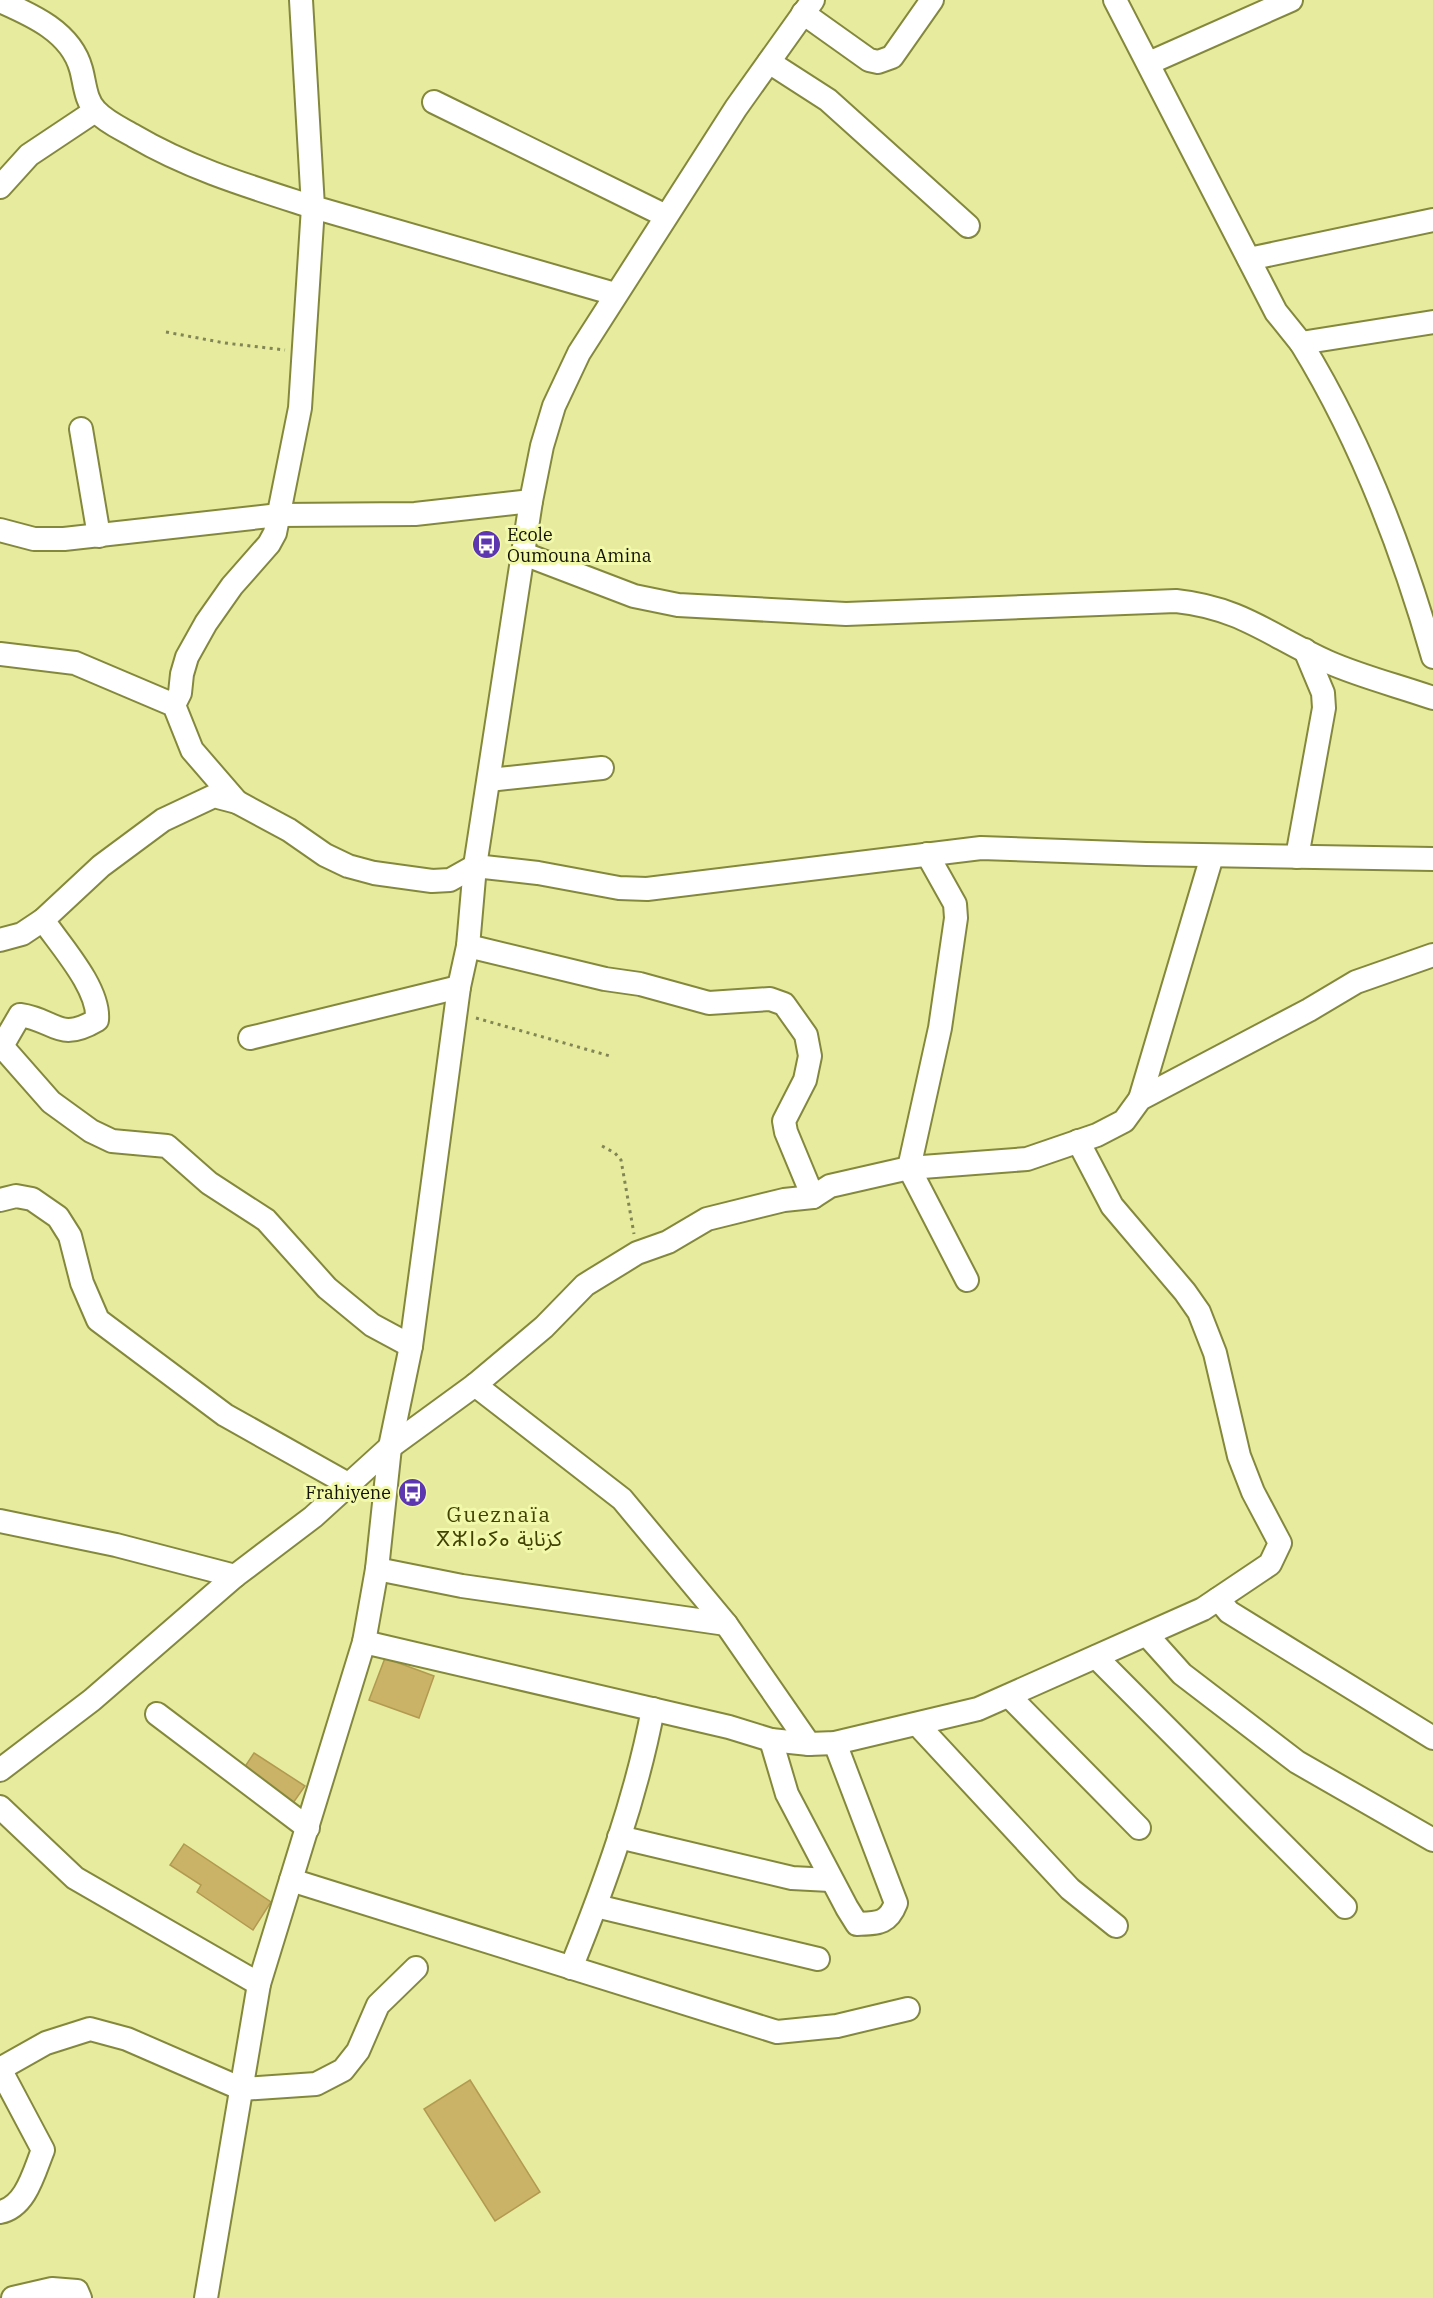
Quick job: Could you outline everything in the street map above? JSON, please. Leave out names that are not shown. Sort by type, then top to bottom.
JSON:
[{"type":"street","points":[[174,705],[180,693],[187,657],[197,640],[232,586],[276,533],[300,408],[313,207],[301,0]]},
{"type":"street","points":[[206,2298],[260,1984],[364,1641],[377,1569],[390,1447],[411,1346],[459,987],[468,946],[476,866],[531,501],[542,446],[554,406],[579,353],[615,294],[808,7],[869,60],[878,62],[892,57],[932,0]]},
{"type":"street","points":[[1115,0],[1276,312],[1301,343],[1333,395],[1388,520],[1433,657]]},
{"type":"street","points":[[1149,63],[1291,0]]},
{"type":"street","points":[[0,1],[27,12],[63,37],[79,60],[87,99],[95,111],[170,157],[218,176],[313,207],[615,294]]},
{"type":"street","points":[[769,62],[828,99],[968,226]]},
{"type":"street","points":[[434,102],[666,216]]},
{"type":"street","points":[[0,187],[29,155],[95,111]]},
{"type":"street","points":[[1249,259],[1433,220]]},
{"type":"street","points":[[1301,343],[1433,322]]},
{"type":"street","points":[[81,429],[99,536]]},
{"type":"street","points":[[0,530],[34,539],[99,536],[279,515],[415,514],[531,501]]},
{"type":"street","points":[[524,554],[634,596],[678,605],[846,614],[1176,601],[1206,604],[1230,612],[1328,662],[1433,698]]},
{"type":"street","points":[[1297,857],[1324,708],[1323,693],[1305,650]]},
{"type":"street","points":[[0,654],[75,663],[174,705],[192,750],[237,802]]},
{"type":"street","points":[[489,780],[602,768]]},
{"type":"street","points":[[0,940],[22,934],[43,920],[101,866],[163,820],[195,802],[213,796],[237,802],[289,830],[325,855],[357,868],[432,881],[450,880],[476,866],[538,873],[619,888],[647,889],[981,848],[1212,856],[1433,860]]},
{"type":"street","points":[[927,854],[955,904],[956,918],[940,1028],[909,1168],[967,1280]]},
{"type":"street","points":[[3,1764],[92,1700],[235,1576],[313,1516],[390,1447],[475,1385],[544,1327],[585,1285],[638,1253],[668,1242],[707,1220],[784,1200],[813,1197],[830,1186],[909,1168],[1027,1159],[1078,1141],[1124,1120],[1140,1100],[1212,856]]},
{"type":"street","points":[[43,920],[89,988],[98,1008],[97,1020],[80,1030],[70,1032],[47,1025],[33,1017],[20,1015],[1,1045],[51,1102],[91,1131],[111,1141],[167,1146],[209,1183],[266,1220],[312,1274],[372,1325],[411,1346]]},
{"type":"street","points":[[468,946],[605,979],[640,984],[709,1003],[770,999],[784,1004],[810,1045],[805,1080],[784,1121],[786,1132],[813,1197]]},
{"type":"street","points":[[1140,1100],[1309,1010],[1356,982],[1433,955]]},
{"type":"street","points":[[250,1038],[459,987]]},
{"type":"street","points":[[364,1641],[653,1709],[771,1740],[809,1744],[835,1743],[978,1709],[1203,1610],[1270,1564],[1280,1543],[1253,1492],[1239,1456],[1215,1353],[1199,1312],[1167,1270],[1112,1206],[1078,1141]]},
{"type":"street","points":[[0,1200],[16,1196],[32,1199],[58,1217],[70,1236],[82,1283],[98,1320],[225,1415],[348,1484]]},
{"type":"street","points":[[475,1385],[622,1499],[726,1623],[809,1744]]},
{"type":"street","points":[[0,1521],[116,1545],[235,1576]]},
{"type":"street","points":[[377,1569],[462,1586],[726,1623]]},
{"type":"street","points":[[1218,1599],[1229,1612],[1433,1737]]},
{"type":"street","points":[[1147,1635],[1182,1674],[1297,1762],[1433,1840]]},
{"type":"street","points":[[1096,1657],[1345,1907]]},
{"type":"street","points":[[1009,1695],[1139,1828]]},
{"type":"street","points":[[571,1968],[596,1906],[619,1837],[645,1751],[653,1709]]},
{"type":"street","points":[[156,1714],[308,1828]]},
{"type":"street","points":[[917,1724],[1071,1889],[1116,1926]]},
{"type":"street","points":[[771,1740],[787,1794],[830,1880],[857,1924],[884,1922],[891,1915],[896,1903],[835,1743]]},
{"type":"street","points":[[0,1807],[75,1878],[260,1984]]},
{"type":"street","points":[[619,1837],[792,1878],[830,1880]]},
{"type":"street","points":[[291,1880],[777,2032],[837,2026],[908,2009]]},
{"type":"street","points":[[596,1906],[818,1959]]},
{"type":"street","points":[[0,2212],[10,2210],[26,2192],[43,2151],[0,2069],[46,2043],[90,2029],[127,2039],[242,2089],[316,2084],[343,2070],[358,2051],[378,2005],[416,1968]]},
{"type":"street","points":[[13,2298],[52,2289],[77,2290],[80,2298]]},
{"type":"path","points":[[166,332],[258,348],[304,351]]},
{"type":"path","points":[[456,1012],[610,1056]]},
{"type":"path","points":[[602,1146],[615,1153],[621,1160],[638,1253]]},
{"type":"building","points":[[385,1658],[434,1676],[419,1718],[369,1700]]},
{"type":"building","points":[[254,1753],[305,1786],[286,1813],[236,1780]]},
{"type":"building","points":[[184,1844],[271,1902],[253,1930],[197,1892],[201,1885],[170,1865]]},
{"type":"building","points":[[470,2080],[540,2192],[495,2221],[424,2109]]},
{"type":"place","name":"Ecole Oumouna Amina","points":[[486,544]]},
{"type":"place","name":"Frahiyene","points":[[412,1492]]},
{"type":"district","name":"Gueznaïa ⴳⵣⵏⴰⵢⴰ كزناية","points":[[499,1526]]}]
